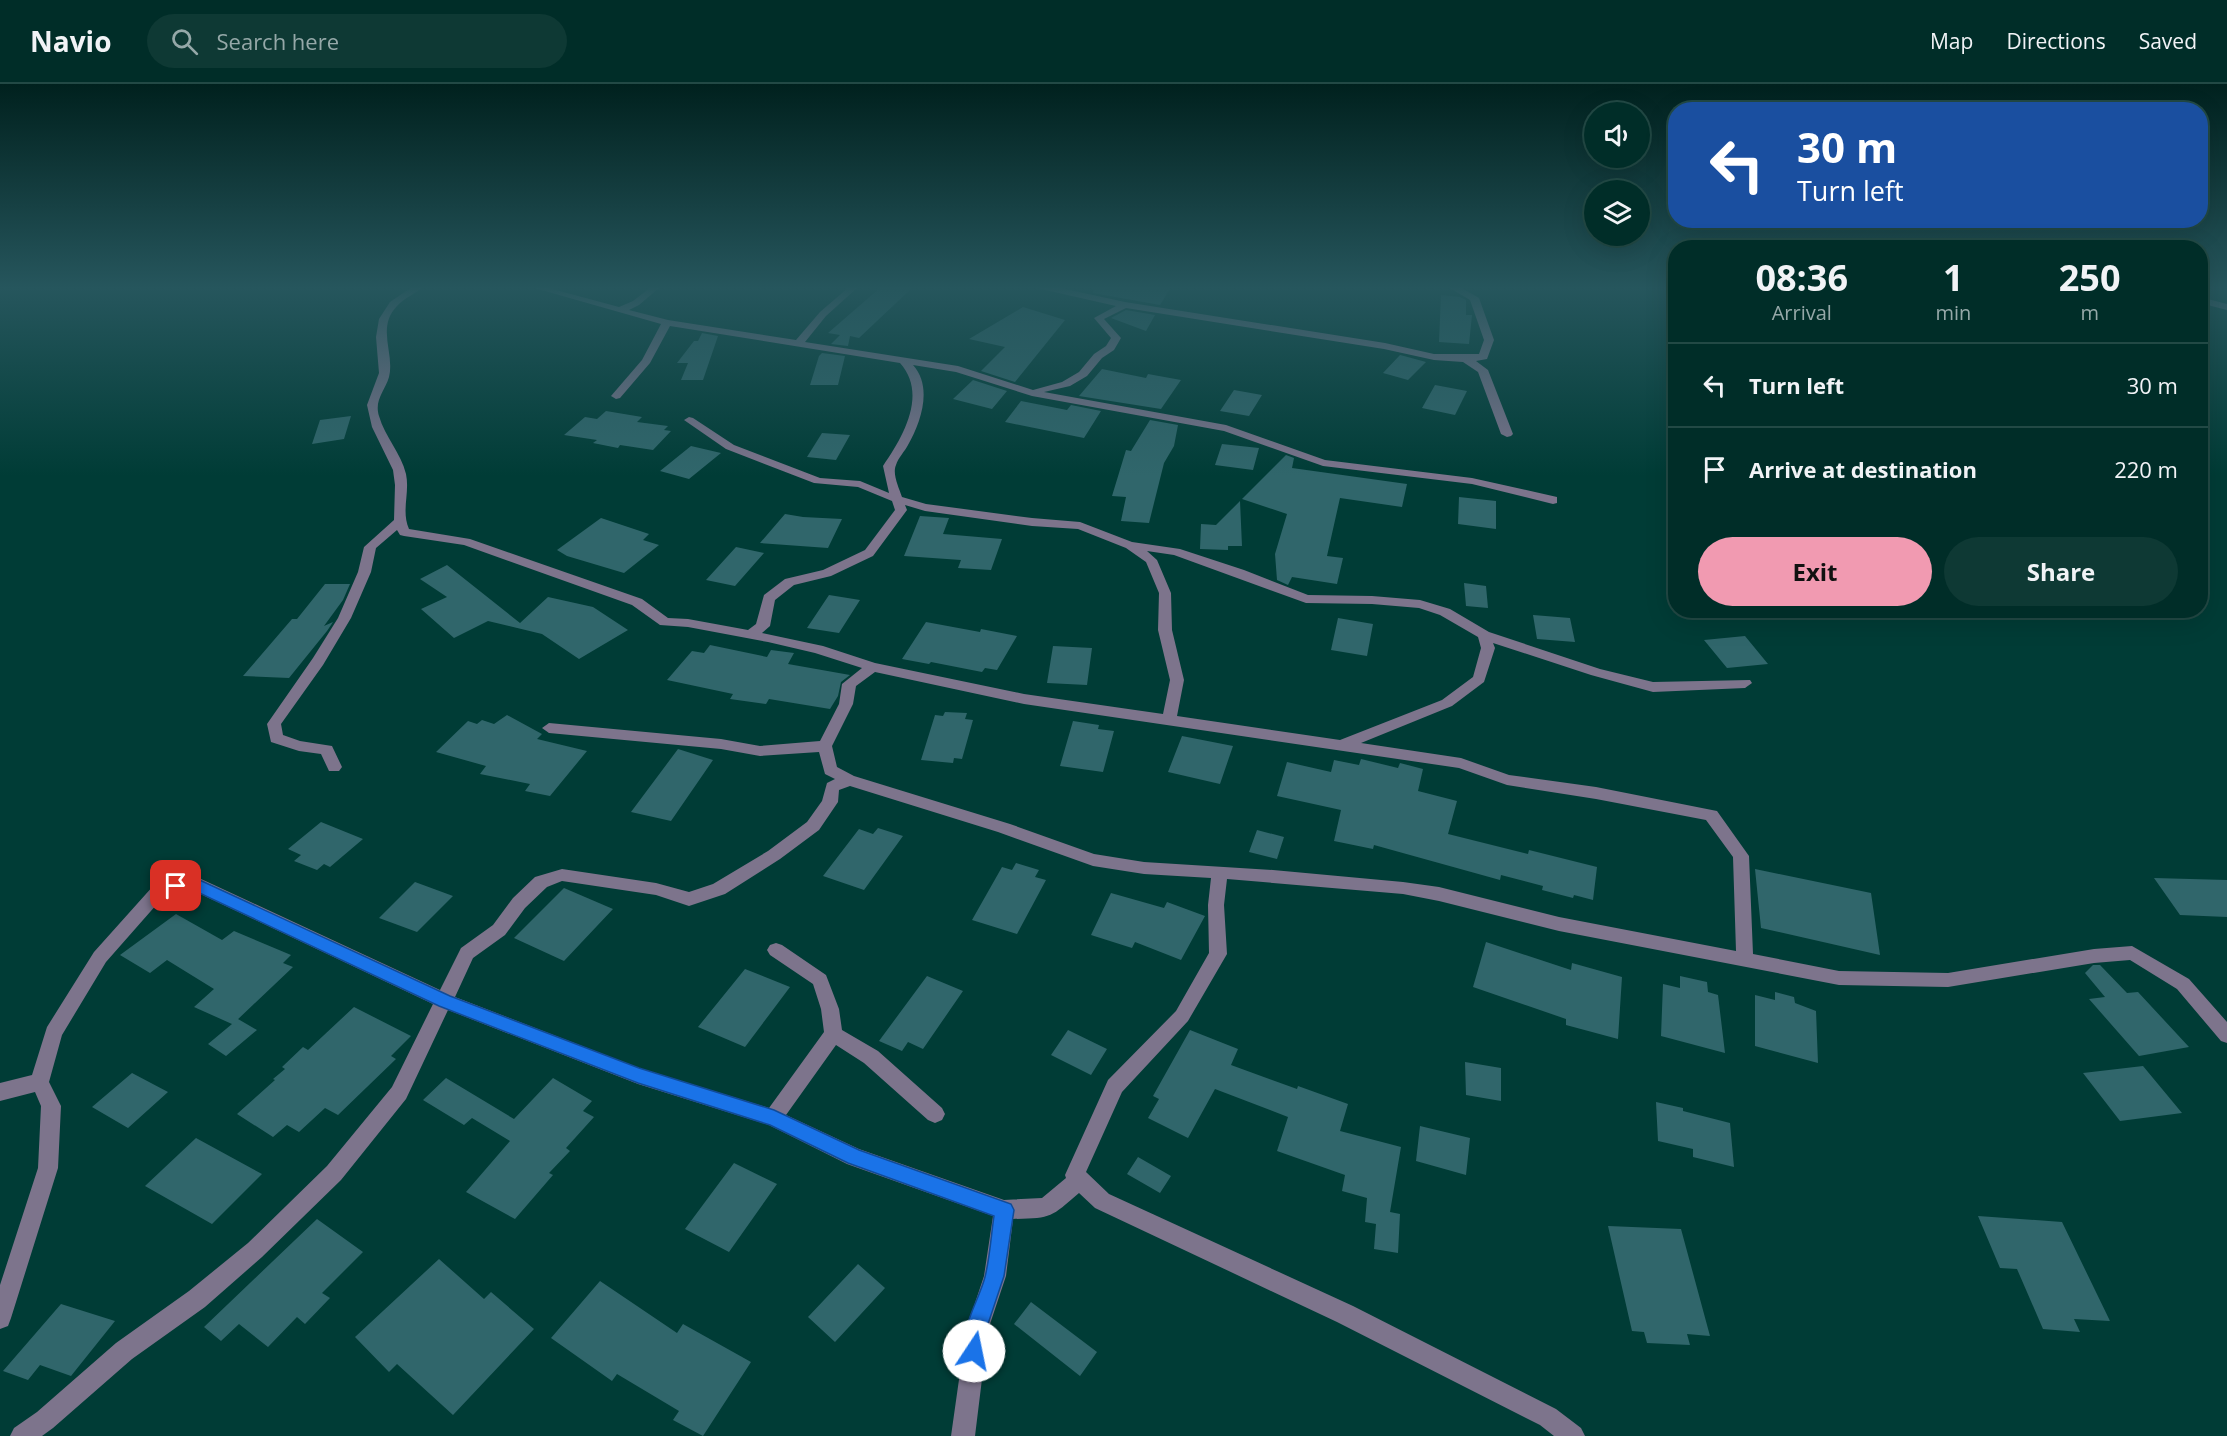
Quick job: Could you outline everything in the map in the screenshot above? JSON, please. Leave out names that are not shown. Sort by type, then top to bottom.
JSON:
[{"type":"street","points":[[381,350],[384,377],[376,389],[371,409],[401,477],[398,509],[399,522],[404,532],[466,542],[637,603],[665,622],[688,623],[818,649],[873,666],[1023,699],[1461,763],[1507,780],[1596,793],[1711,815],[1741,856],[1744,960]]},
{"type":"street","points":[[616,396],[646,361],[652,350]]},
{"type":"street","points":[[842,350],[958,369],[1032,393],[1226,428],[1323,463],[1472,481],[1552,500]]},
{"type":"street","points":[[1032,393],[1066,384],[1083,374],[1098,356],[1107,350]]},
{"type":"street","points":[[1400,350],[1418,355],[1466,359],[1482,357],[1485,350]]},
{"type":"street","points":[[1466,359],[1483,370],[1507,434]]},
{"type":"street","points":[[750,635],[763,626],[763,616],[768,607],[769,598],[790,582],[826,573],[852,563],[869,553],[901,510],[891,483],[889,466],[903,447],[914,424],[918,381],[912,367],[903,360]]},
{"type":"street","points":[[689,420],[730,447],[818,480],[860,484],[925,507],[1032,522],[1080,526],[1130,544],[1176,552],[1240,573],[1306,599],[1372,600],[1420,604],[1445,612],[1484,635],[1596,672],[1653,687],[1745,683]]},
{"type":"street","points":[[334,767],[327,750],[299,746],[276,738],[274,724],[355,602],[366,572],[370,547],[399,522]]},
{"type":"street","points":[[1130,544],[1151,560],[1165,592],[1165,630],[1177,680],[1169,720]]},
{"type":"street","points":[[1340,746],[1447,703],[1479,679],[1488,648],[1484,635]]},
{"type":"street","points":[[873,666],[849,684],[846,704],[825,746],[830,770],[849,780],[1004,828],[1093,860],[1144,868],[1391,887],[1439,894],[1559,924],[1839,978],[1948,980],[2094,956],[2132,953],[2183,984],[2227,1035]]},
{"type":"street","points":[[549,728],[721,744],[760,751],[825,746]]},
{"type":"street","points":[[22,1436],[45,1420],[124,1351],[197,1299],[255,1250],[334,1173],[399,1094],[466,953],[499,930],[519,903],[541,882],[562,875],[656,889],[689,899],[719,889],[774,855],[813,826],[830,802],[832,787],[849,780]]},
{"type":"street","points":[[1220,873],[1216,905],[1218,954],[1182,1016],[1115,1086],[1075,1175],[1102,1200],[1345,1314],[1548,1417],[1573,1436]]},
{"type":"street","points":[[0,1318],[48,1168],[51,1106],[40,1082],[53,1033],[100,957],[160,890],[193,883],[445,1001],[638,1076],[774,1118],[854,1157],[1004,1210],[1047,1208],[1075,1185]]},
{"type":"street","points":[[774,1118],[833,1034],[830,1009],[820,980],[776,951]]},
{"type":"street","points":[[833,1034],[872,1057],[935,1114]]},
{"type":"street","points":[[0,1092],[40,1082]]},
{"type":"street","points":[[963,1436],[976,1330],[994,1276],[1004,1210]]},
{"type":"building","points":[[687,350],[713,350],[703,380],[681,380],[688,363],[677,363]]},
{"type":"building","points":[[1002,350],[1041,350],[1015,382],[981,371]]},
{"type":"building","points":[[822,353],[845,356],[838,385],[810,385]]},
{"type":"building","points":[[1400,355],[1426,362],[1408,380],[1383,373]]},
{"type":"building","points":[[1102,369],[1146,378],[1148,374],[1181,380],[1161,409],[1079,396]]},
{"type":"building","points":[[973,380],[1007,391],[992,409],[953,399]]},
{"type":"building","points":[[1435,385],[1467,391],[1455,415],[1422,408]]},
{"type":"building","points":[[1234,390],[1262,395],[1249,416],[1220,411]]},
{"type":"building","points":[[1021,401],[1067,410],[1071,405],[1101,411],[1084,438],[1005,422]]},
{"type":"building","points":[[606,411],[642,417],[637,422],[668,426],[664,430],[671,431],[653,450],[620,445],[618,448],[593,443],[597,440],[564,435],[585,417],[597,419]]},
{"type":"building","points":[[351,416],[344,439],[312,444],[320,420]]},
{"type":"building","points":[[1150,420],[1178,425],[1174,446],[1164,463],[1149,523],[1121,521],[1126,497],[1112,496],[1126,450],[1131,451]]},
{"type":"building","points":[[822,433],[850,435],[836,460],[807,457]]},
{"type":"building","points":[[1222,444],[1259,448],[1253,470],[1215,465]]},
{"type":"building","points":[[691,446],[721,453],[689,479],[660,471]]},
{"type":"building","points":[[1286,455],[1294,458],[1292,468],[1407,484],[1402,507],[1340,498],[1327,556],[1343,558],[1337,584],[1292,577],[1288,585],[1277,580],[1275,554],[1287,514],[1242,499]]},
{"type":"building","points":[[1459,497],[1496,501],[1496,529],[1458,524]]},
{"type":"building","points":[[1240,501],[1242,546],[1228,546],[1228,550],[1200,549],[1201,524],[1216,525]]},
{"type":"building","points":[[785,514],[842,519],[828,548],[760,543]]},
{"type":"building","points":[[920,516],[949,518],[943,534],[1002,539],[991,570],[958,568],[961,560],[904,556]]},
{"type":"building","points":[[601,518],[649,534],[643,540],[659,545],[624,573],[567,556],[557,550]]},
{"type":"building","points":[[736,547],[764,553],[735,586],[706,580]]},
{"type":"building","points":[[447,565],[520,623],[548,597],[593,607],[628,630],[579,659],[542,634],[488,621],[454,638],[421,609],[447,597],[420,579]]},
{"type":"building","points":[[1464,583],[1486,586],[1488,608],[1466,606]]},
{"type":"building","points":[[325,584],[350,584],[343,600],[324,626],[333,622],[289,678],[243,676],[292,619],[297,619]]},
{"type":"building","points":[[829,595],[860,600],[839,633],[807,628]]},
{"type":"building","points":[[1533,615],[1570,618],[1575,642],[1537,639]]},
{"type":"building","points":[[1338,618],[1373,624],[1367,656],[1331,650]]},
{"type":"building","points":[[926,622],[1017,636],[997,670],[985,668],[982,672],[902,659]]},
{"type":"building","points":[[1745,636],[1768,664],[1727,668],[1704,640]]},
{"type":"building","points":[[710,645],[767,657],[771,650],[794,653],[788,664],[850,675],[841,682],[838,696],[830,709],[769,699],[766,704],[730,699],[733,694],[667,680],[692,651],[704,653]]},
{"type":"building","points":[[1053,646],[1092,648],[1087,685],[1047,683]]},
{"type":"building","points":[[945,712],[967,713],[965,719],[973,720],[962,759],[954,758],[953,763],[921,760],[935,715],[943,716]]},
{"type":"building","points":[[507,715],[542,734],[537,739],[587,751],[550,796],[525,791],[530,784],[480,774],[486,766],[436,752],[468,721],[477,724],[482,720],[494,724]]},
{"type":"building","points":[[1073,721],[1099,725],[1098,729],[1114,731],[1103,772],[1060,766]]},
{"type":"building","points":[[1182,736],[1233,746],[1220,784],[1168,772]]},
{"type":"building","points":[[678,749],[713,760],[671,821],[631,812]]},
{"type":"building","points":[[1361,759],[1398,768],[1400,763],[1423,769],[1418,791],[1457,801],[1448,834],[1528,854],[1529,850],[1597,867],[1593,900],[1574,895],[1573,898],[1542,890],[1543,886],[1501,875],[1500,880],[1374,845],[1373,849],[1334,841],[1341,810],[1277,796],[1287,762],[1331,772],[1334,760],[1359,765]]},
{"type":"building","points":[[321,822],[363,839],[330,867],[324,864],[317,870],[294,861],[301,855],[288,849]]},
{"type":"building","points":[[878,828],[903,836],[864,890],[823,876],[859,829],[873,834]]},
{"type":"building","points":[[1257,830],[1284,837],[1277,859],[1249,852]]},
{"type":"building","points":[[1016,863],[1039,870],[1035,877],[1046,880],[1017,934],[972,920],[1002,867],[1012,870]]},
{"type":"building","points":[[1755,869],[1871,893],[1880,955],[1761,928]]},
{"type":"building","points":[[2154,878],[2227,880],[2227,917],[2180,915]]},
{"type":"building","points":[[415,882],[453,896],[417,932],[379,918]]},
{"type":"building","points":[[564,888],[613,909],[564,961],[514,938]]},
{"type":"building","points":[[1111,893],[1164,908],[1167,902],[1205,916],[1181,960],[1135,942],[1132,948],[1091,935]]},
{"type":"building","points":[[176,914],[222,940],[234,931],[291,955],[283,963],[293,967],[238,1019],[257,1030],[226,1056],[208,1044],[232,1024],[194,1007],[214,989],[167,960],[150,973],[120,955]]},
{"type":"building","points":[[1486,942],[1571,970],[1572,963],[1622,977],[1618,1039],[1566,1025],[1566,1019],[1473,987]]},
{"type":"building","points":[[2093,965],[2100,965],[2127,993],[2138,992],[2189,1047],[2139,1056],[2089,999],[2105,997],[2085,973]]},
{"type":"building","points":[[745,969],[790,987],[745,1047],[698,1027]]},
{"type":"building","points":[[927,976],[963,991],[923,1049],[908,1042],[902,1051],[879,1041]]},
{"type":"building","points":[[1680,976],[1707,982],[1708,992],[1718,995],[1725,1053],[1661,1036],[1663,984],[1680,988]]},
{"type":"building","points":[[1775,992],[1794,997],[1795,1003],[1816,1011],[1818,1063],[1755,1046],[1755,995],[1775,1000]]},
{"type":"building","points":[[354,1007],[411,1036],[391,1056],[396,1059],[338,1115],[325,1108],[299,1132],[287,1125],[273,1137],[237,1114],[275,1080],[273,1079],[285,1069],[282,1067],[303,1047],[308,1050]]},
{"type":"building","points":[[1068,1030],[1107,1049],[1091,1075],[1051,1055]]},
{"type":"building","points":[[1190,1030],[1238,1049],[1231,1065],[1297,1089],[1298,1086],[1348,1104],[1340,1131],[1401,1147],[1390,1212],[1400,1214],[1398,1253],[1374,1249],[1376,1224],[1365,1222],[1367,1198],[1342,1191],[1345,1175],[1277,1151],[1288,1117],[1215,1089],[1188,1138],[1148,1118],[1159,1099],[1153,1096]]},
{"type":"building","points":[[1465,1062],[1501,1068],[1501,1101],[1466,1095]]},
{"type":"building","points":[[2143,1066],[2182,1113],[2120,1121],[2083,1073]]},
{"type":"building","points":[[132,1073],[168,1092],[128,1128],[92,1107]]},
{"type":"building","points":[[446,1078],[514,1119],[553,1078],[592,1101],[583,1111],[594,1117],[566,1148],[570,1151],[549,1173],[553,1175],[515,1219],[466,1192],[510,1141],[472,1118],[464,1125],[423,1100]]},
{"type":"building","points":[[1656,1102],[1730,1123],[1734,1167],[1693,1157],[1693,1149],[1658,1141]]},
{"type":"building","points":[[1420,1126],[1470,1138],[1466,1175],[1416,1161]]},
{"type":"building","points":[[196,1138],[262,1174],[212,1224],[145,1186]]},
{"type":"building","points":[[1138,1157],[1171,1176],[1160,1193],[1127,1174]]},
{"type":"building","points":[[734,1163],[777,1184],[729,1252],[685,1229]]},
{"type":"building","points":[[1978,1216],[2062,1222],[2110,1321],[2074,1319],[2080,1332],[2043,1329],[2017,1269],[2000,1268]]},
{"type":"building","points":[[317,1219],[363,1252],[322,1293],[330,1298],[305,1324],[297,1317],[268,1347],[239,1324],[221,1341],[204,1327]]},
{"type":"building","points":[[1608,1226],[1681,1229],[1710,1336],[1687,1334],[1690,1345],[1647,1343],[1644,1332],[1632,1331]]},
{"type":"building","points":[[439,1259],[484,1299],[491,1292],[534,1329],[453,1415],[397,1364],[389,1372],[355,1337]]},
{"type":"building","points":[[858,1264],[885,1288],[835,1342],[808,1317]]},
{"type":"building","points":[[600,1281],[677,1333],[683,1324],[751,1362],[703,1436],[673,1420],[679,1411],[617,1374],[612,1381],[551,1338]]},
{"type":"building","points":[[1031,1302],[1097,1352],[1080,1376],[1014,1324]]},
{"type":"building","points":[[61,1304],[115,1321],[71,1376],[40,1365],[28,1380],[3,1371]]},
{"type":"route","points":[[176,886],[193,883],[445,1001],[638,1076],[774,1118],[854,1157],[1004,1210],[994,1276],[976,1330],[974,1351]]}]
